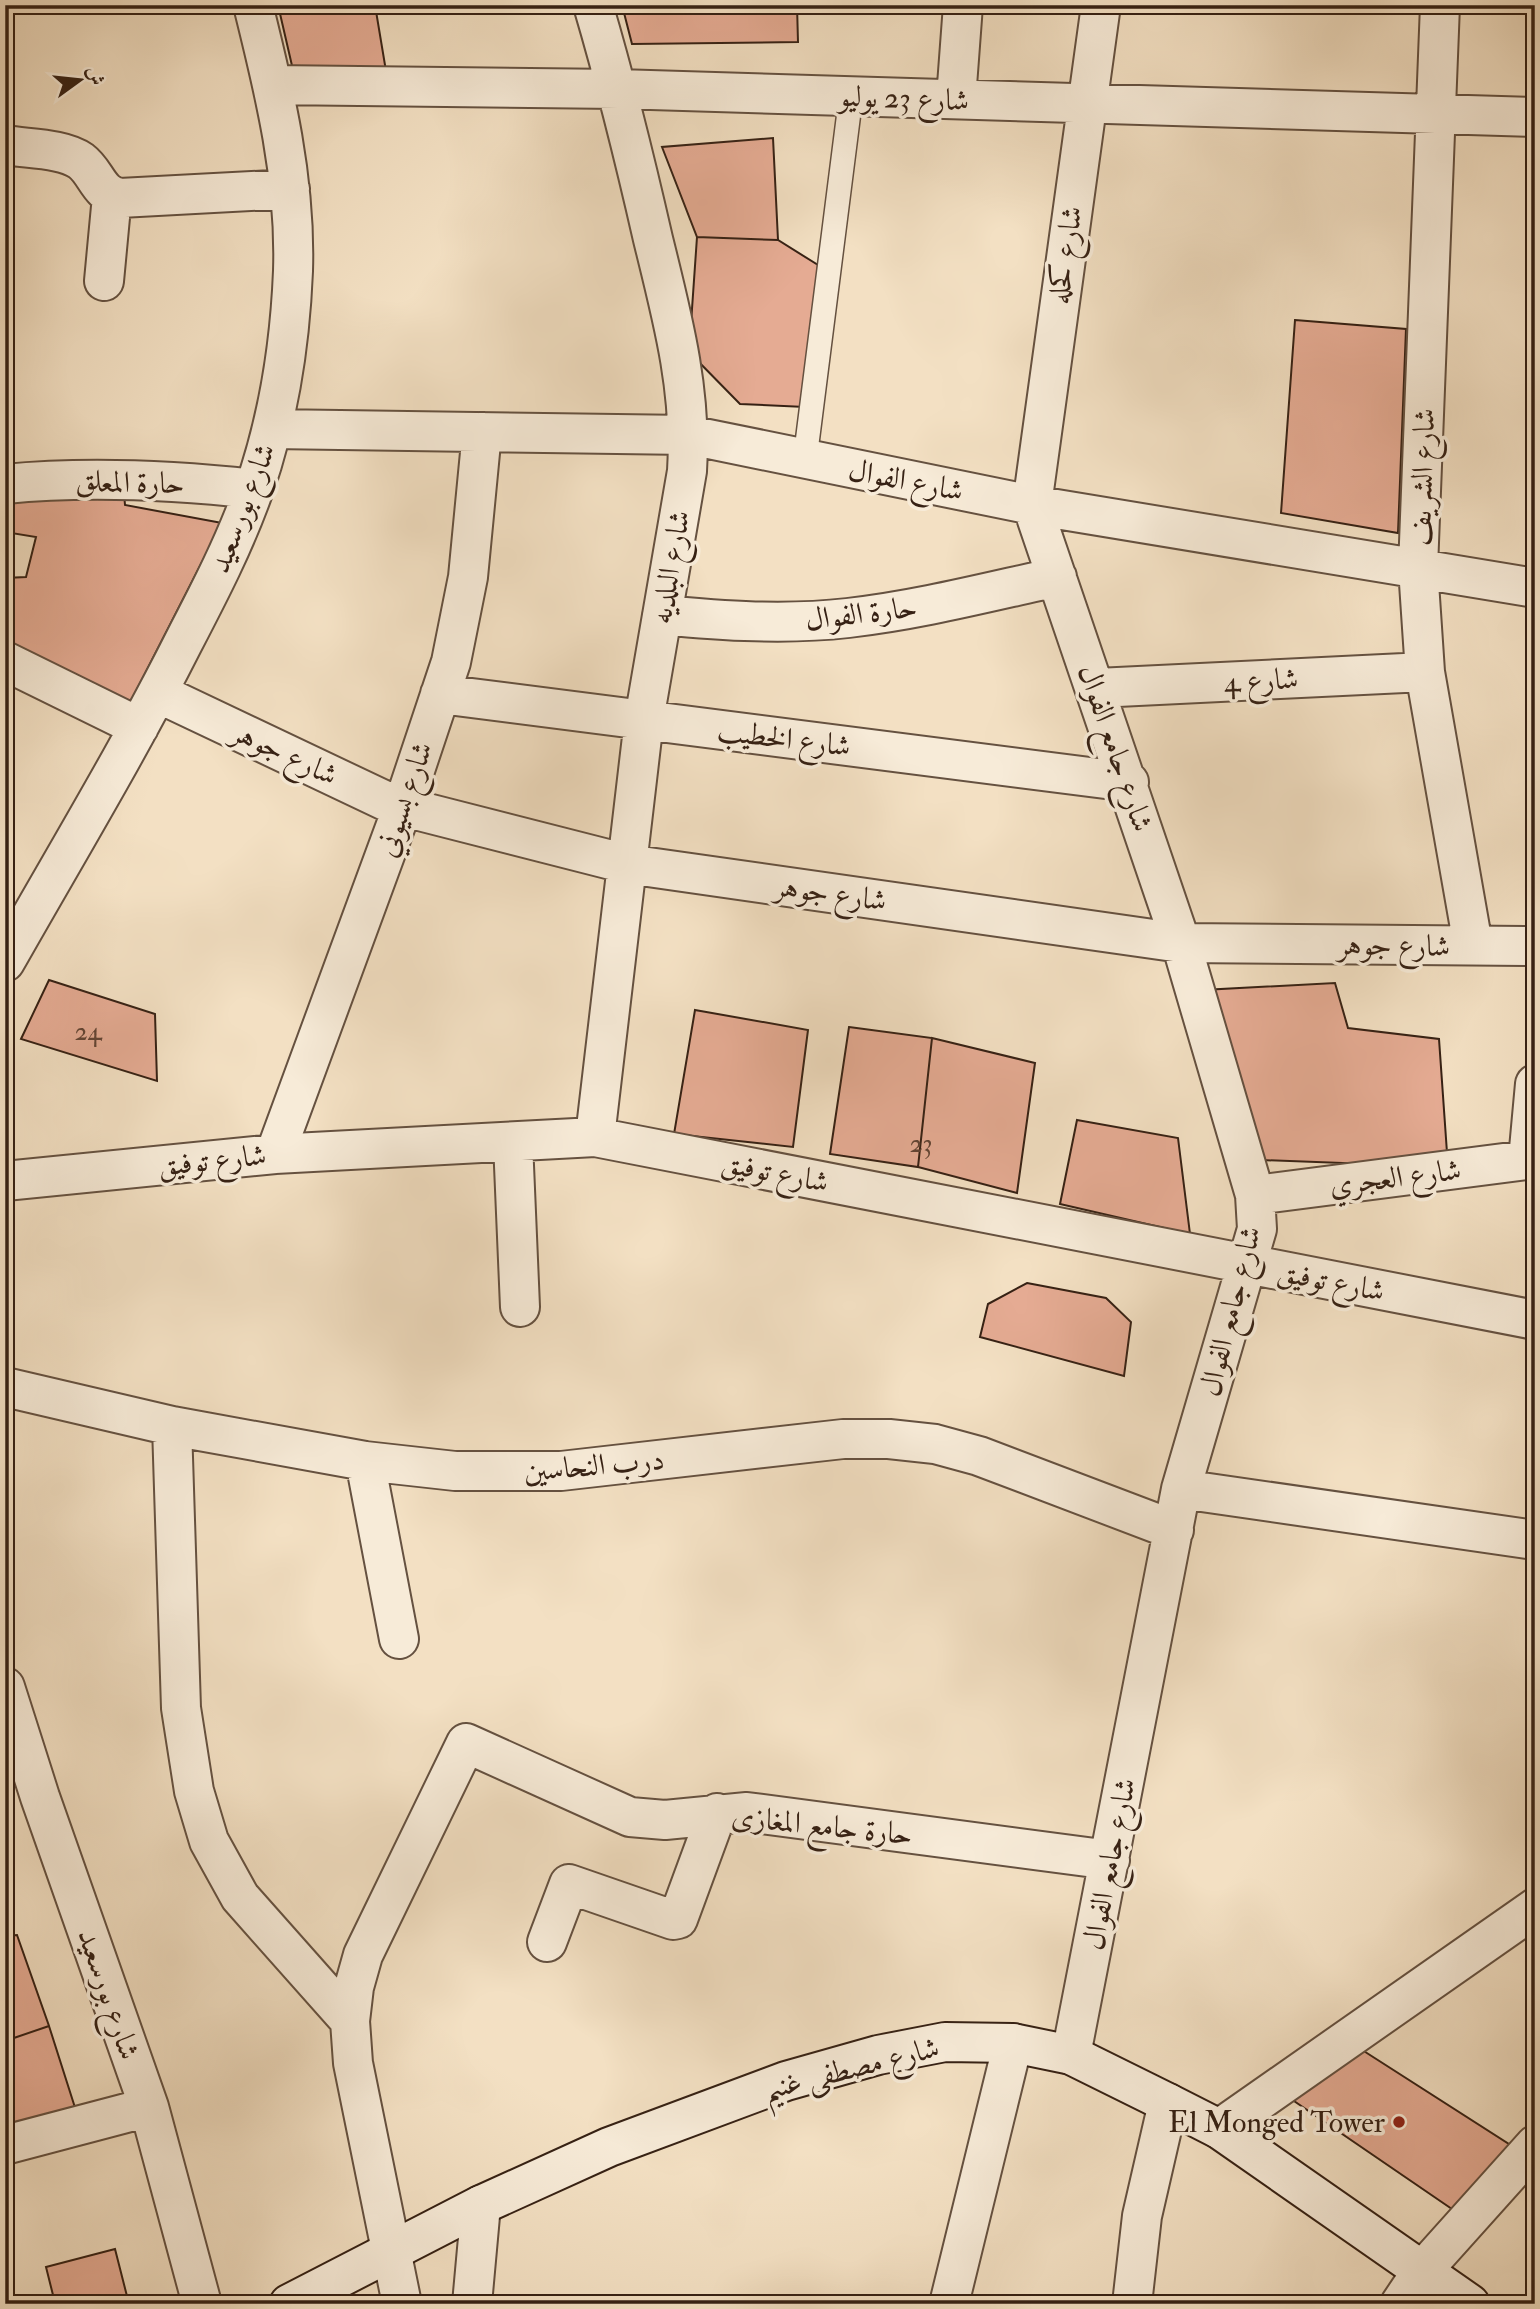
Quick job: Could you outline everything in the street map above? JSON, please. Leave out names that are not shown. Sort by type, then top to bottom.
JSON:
[{"type":"street","name":"شارع بورسعيد","points":[[5,962],[158,693],[224,564],[254,489],[272,429],[287,351],[293,270],[290,189],[273,85],[253,5]]},
{"type":"street","name":"شارع البلديه","points":[[593,5],[618,89],[678,344],[686,389],[689,435],[687,471],[644,720],[595,1137]]},
{"type":"street","points":[[956,99],[963,5]]},
{"type":"street","name":"شارع كحله","points":[[1032,505],[1085,104],[1101,5]]},
{"type":"street","name":"شارع الشريف","points":[[1440,5],[1418,568],[1425,672],[1473,945]]},
{"type":"street","name":"شارع 23 يوليو","points":[[273,85],[618,89],[1535,117]]},
{"type":"street","points":[[5,145],[69,155],[80,160],[100,188],[112,196],[290,189]]},
{"type":"street","points":[[104,281],[112,196]]},
{"type":"street","name":"شارع الفوال","points":[[272,429],[689,435],[1032,505],[1535,588]]},
{"type":"street","name":"شارع بسيوني","points":[[275,1154],[403,806],[440,694],[461,619],[482,432]]},
{"type":"street","name":"حارة المعلق","points":[[5,484],[111,478],[254,489]]},
{"type":"street","name":"شارع جامع الفوال","points":[[1032,505],[1129,782],[1181,943],[1255,1195],[1257,1229],[1181,1489],[1071,2055]]},
{"type":"street","name":"حارة الفوال","points":[[662,615],[786,622],[848,618],[909,609],[1057,577]]},
{"type":"street","points":[[5,661],[139,727]]},
{"type":"street","name":"شارع 4","points":[[1097,688],[1425,672]]},
{"type":"street","name":"شارع جوهر","points":[[158,693],[403,806],[627,864],[1181,943],[1535,946]]},
{"type":"street","name":"شارع الخطيب","points":[[440,694],[1129,782]]},
{"type":"street","points":[[1532,1159],[1535,1084]]},
{"type":"street","name":"شارع توفيق","points":[[5,1181],[275,1154],[595,1137],[1535,1321]]},
{"type":"street","points":[[513,1142],[520,1307]]},
{"type":"street","name":"شارع العجري","points":[[1255,1195],[1532,1159]]},
{"type":"street","name":"درب النحاسين","points":[[5,1387],[172,1426],[365,1461],[455,1471],[561,1471],[843,1439],[889,1439],[935,1444],[979,1456],[1174,1530]]},
{"type":"street","points":[[172,1426],[181,1708],[194,1791],[209,1841],[240,1897],[350,2021],[353,2063],[393,2249],[402,2304]]},
{"type":"street","points":[[365,1461],[398,1639]]},
{"type":"street","points":[[1181,1489],[1535,1540]]},
{"type":"street","name":"شارع بورسعيد","points":[[5,1687],[40,1797],[149,2107],[202,2304]]},
{"type":"street","name":"حارة جامع المغازى","points":[[350,2021],[354,1987],[363,1955],[466,1744],[630,1817],[664,1820],[747,1812],[1110,1860]]},
{"type":"street","points":[[547,1942],[569,1884],[673,1920],[678,1919],[718,1813]]},
{"type":"street","points":[[1219,2129],[1528,1920]]},
{"type":"street","name":"شارع مصطفى غنيم","points":[[289,2304],[481,2205],[609,2147],[786,2081],[878,2055],[945,2042],[1013,2043],[1071,2055],[1168,2103],[1219,2129],[1470,2304]]},
{"type":"street","points":[[949,2304],[1013,2043]]},
{"type":"street","points":[[1132,2304],[1142,2216],[1168,2103]]},
{"type":"street","points":[[5,2145],[149,2107]]},
{"type":"street","points":[[1400,2304],[1422,2271],[1535,2145]]},
{"type":"street","points":[[472,2304],[481,2205]]},
{"type":"lane","points":[[805,460],[851,96]]},
{"type":"building","points":[[278,5],[375,5],[388,83],[296,83]]},
{"type":"building","points":[[622,5],[797,5],[798,42],[632,44]]},
{"type":"building","points":[[773,138],[778,240],[697,237],[662,147]]},
{"type":"building","points":[[697,237],[778,240],[818,265],[805,407],[740,404],[689,352]]},
{"type":"building","points":[[1295,320],[1406,329],[1398,533],[1281,513]]},
{"type":"building","points":[[124,493],[125,505],[222,523],[129,705],[5,650],[5,578],[26,577],[36,537],[5,532],[5,502]]},
{"type":"building","points":[[49,980],[155,1014],[157,1081],[21,1039]]},
{"type":"building","points":[[1335,983],[1348,1028],[1439,1039],[1448,1167],[1261,1160],[1203,990]]},
{"type":"building","points":[[695,1010],[808,1030],[793,1147],[674,1134]]},
{"type":"building","points":[[849,1027],[932,1038],[918,1167],[830,1154]]},
{"type":"building","points":[[932,1038],[1035,1063],[1017,1193],[918,1167]]},
{"type":"building","points":[[1077,1120],[1178,1138],[1190,1234],[1060,1204]]},
{"type":"building","points":[[1027,1283],[1106,1298],[1131,1322],[1124,1376],[980,1337],[988,1304]]},
{"type":"building","points":[[17,1935],[49,2026],[5,2041],[5,1936]]},
{"type":"building","points":[[49,2026],[78,2117],[5,2134],[5,2041]]},
{"type":"building","name":"El Monged Tower","points":[[1345,2039],[1526,2155],[1468,2220],[1275,2088]]},
{"type":"building","points":[[115,2249],[129,2304],[15,2304],[54,2299],[46,2267]]},
{"type":"building","points":[[8,2269],[14,2304],[5,2304],[5,2270]]},
{"type":"place","name":"El Monged Tower","points":[[1399,2122]]}]
